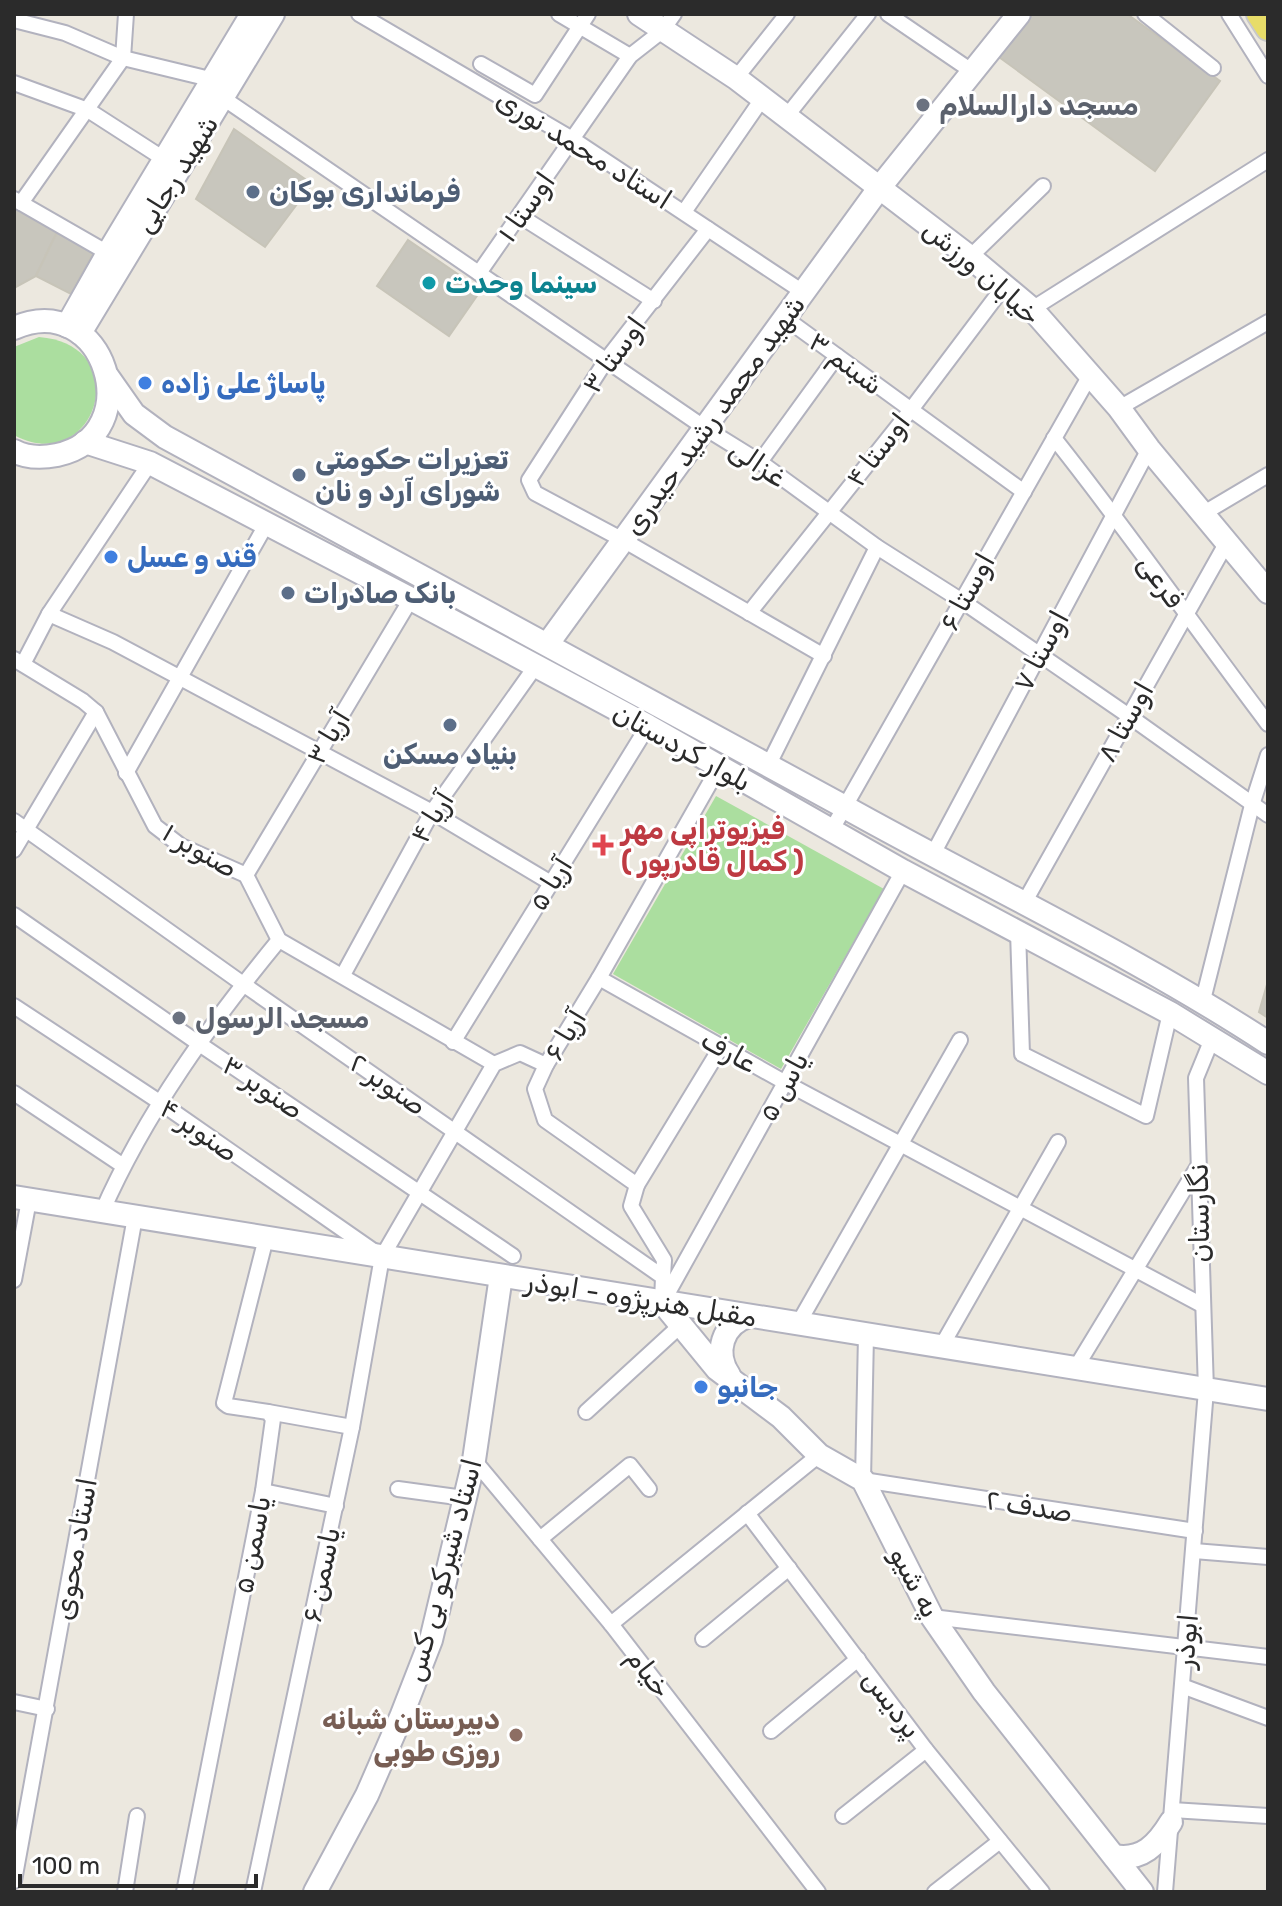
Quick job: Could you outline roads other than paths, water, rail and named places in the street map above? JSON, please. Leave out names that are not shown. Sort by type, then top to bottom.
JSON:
[{"type":"main road","points":[[1259,14],[1268,28]]},
{"type":"street","points":[[108,253],[17,201],[88,110],[123,58],[126,14]]},
{"type":"street","name":"شهید رجایی","points":[[74,330],[218,89],[252,14]]},
{"type":"street","name":"شهید رجایی","points":[[74,330],[108,253],[164,159],[273,14]]},
{"type":"street","points":[[559,14],[585,20],[630,56]]},
{"type":"street","name":"خیابان ورزش","points":[[639,14],[668,23],[762,99],[970,257],[1032,309],[1119,408],[1149,449],[1268,592]]},
{"type":"street","points":[[736,78],[787,14]]},
{"type":"street","points":[[786,117],[868,14]]},
{"type":"street","points":[[888,14],[973,72]]},
{"type":"street","name":"شهید محمد رشید حیدری","points":[[549,642],[880,187],[1019,14]]},
{"type":"street","points":[[1145,14],[1213,68]]},
{"type":"street","points":[[1229,14],[1268,76]]},
{"type":"street","name":"استاد محمد نوری","points":[[365,15],[574,140],[803,292]]},
{"type":"street","points":[[14,20],[65,33],[123,58],[218,89]]},
{"type":"street","points":[[481,64],[535,95],[585,20]]},
{"type":"street","name":"اوستا ۱","points":[[479,273],[630,56],[668,23]]},
{"type":"street","points":[[14,83],[88,110],[164,159]]},
{"type":"street","name":"غزالی","points":[[218,89],[479,273],[705,428],[760,462],[877,547],[962,601],[1268,815]]},
{"type":"street","points":[[684,212],[762,99]]},
{"type":"street","points":[[1032,309],[1268,160]]},
{"type":"street","points":[[970,257],[1043,186]]},
{"type":"street","points":[[520,216],[654,301]]},
{"type":"street","name":"اوستا ۳","points":[[623,540],[535,493],[529,480],[607,359],[708,229]]},
{"type":"street","name":"اوستا ۴","points":[[749,613],[910,411],[1005,285]]},
{"type":"street","name":"شبنم ۳","points":[[785,318],[1024,492]]},
{"type":"street","points":[[14,328],[34,322],[74,330]]},
{"type":"street","points":[[1119,408],[1268,322]]},
{"type":"street","name":"بلوار کردستان","points":[[74,330],[93,345],[103,360],[108,377],[134,414],[165,437],[549,642],[845,808],[1203,1000],[1268,1043]]},
{"type":"street","points":[[760,462],[837,356]]},
{"type":"street","points":[[14,451],[43,458],[65,453],[85,442],[105,412],[109,395],[108,377]]},
{"type":"street","name":"اوستا ۶","points":[[831,831],[1089,377]]},
{"type":"street","points":[[18,662],[165,437]]},
{"type":"street","name":"فرعی","points":[[1054,438],[1114,514],[1185,615],[1268,724]]},
{"type":"street","name":"بلوار کردستان","points":[[85,442],[150,463],[411,599],[648,726],[903,871],[1170,1013],[1268,1073]]},
{"type":"street","name":"اوستا ۷","points":[[933,854],[1149,449]]},
{"type":"street","points":[[1204,513],[1268,475]]},
{"type":"street","points":[[126,773],[267,523]]},
{"type":"street","points":[[623,540],[824,656]]},
{"type":"street","name":"اوستا ۸","points":[[1024,903],[1227,542]]},
{"type":"street","points":[[769,764],[877,547]]},
{"type":"street","name":"آریا ۳","points":[[246,875],[411,599]]},
{"type":"street","points":[[49,614],[113,642],[432,812],[551,883]]},
{"type":"street","name":"صنوبر ۱","points":[[18,662],[96,712],[155,826],[181,846],[246,875],[279,940]]},
{"type":"street","name":"آریا ۴","points":[[343,975],[432,812],[535,667]]},
{"type":"street","points":[[14,850],[20,824],[96,712]]},
{"type":"street","name":"آریا ۵","points":[[453,1042],[648,726]]},
{"type":"street","points":[[1203,1000],[1252,805],[1268,755]]},
{"type":"street","name":"آریا ۶","points":[[637,1185],[545,1120],[535,1089],[719,767]]},
{"type":"street","name":"صنوبر ۲","points":[[20,824],[663,1277]]},
{"type":"street","name":"یاس ۵","points":[[662,1302],[903,871]]},
{"type":"street","name":"صنوبر ۳","points":[[14,915],[513,1256]]},
{"type":"street","points":[[1018,931],[1022,1054],[1146,1116],[1170,1013]]},
{"type":"street","points":[[102,1212],[122,1165],[198,1043],[279,940],[494,1064],[520,1053],[546,1065]]},
{"type":"street","name":"عارف","points":[[599,978],[786,1083],[1202,1305]]},
{"type":"street","name":"صنوبر ۴","points":[[14,1006],[161,1103],[382,1257]]},
{"type":"street","name":"نگارستان","points":[[1206,1390],[1196,1078],[1212,1039]]},
{"type":"street","points":[[798,1324],[960,1040]]},
{"type":"street","points":[[721,1047],[637,1185],[631,1206],[664,1260],[662,1302],[717,1369],[781,1417],[819,1455],[863,1480],[866,1335]]},
{"type":"street","name":"یاسمن ۶","points":[[253,1892],[336,1506],[382,1257],[494,1064]]},
{"type":"street","points":[[14,1093],[122,1165]]},
{"type":"street","points":[[941,1347],[1058,1142]]},
{"type":"street","points":[[1075,1369],[1198,1166]]},
{"type":"street","points":[[14,1280],[21,1198]]},
{"type":"street","name":"مقبل هنرپژوه - ابوذر","points":[[21,1198],[1268,1399]]},
{"type":"street","name":"استاد محوی","points":[[15,1872],[135,1217]]},
{"type":"street","points":[[266,1238],[224,1403],[352,1427]]},
{"type":"street","name":"استاد شیرکو بی کس","points":[[324,1888],[396,1730],[431,1640],[474,1460],[501,1276]]},
{"type":"street","points":[[738,1385],[726,1370],[721,1351],[726,1333],[732,1325],[749,1316]]},
{"type":"street","points":[[586,1412],[681,1325]]},
{"type":"street","name":"ابوذر","points":[[1165,1892],[1206,1390]]},
{"type":"street","name":"یاسمن ۵","points":[[184,1892],[263,1491],[273,1419],[268,1412]]},
{"type":"street","points":[[611,1624],[819,1455]]},
{"type":"street","name":"خیام","points":[[474,1460],[611,1624],[818,1892]]},
{"type":"street","points":[[540,1539],[630,1465],[649,1489]]},
{"type":"street","name":"صدف ۲","points":[[863,1480],[1195,1531]]},
{"type":"street","name":"په شیو","points":[[863,1480],[932,1617],[984,1692],[1142,1892]]},
{"type":"street","points":[[398,1489],[464,1498]]},
{"type":"street","points":[[263,1491],[336,1506]]},
{"type":"street","name":"پردیس","points":[[747,1513],[926,1750],[1042,1892]]},
{"type":"street","points":[[1194,1551],[1268,1557]]},
{"type":"street","points":[[703,1639],[789,1568]]},
{"type":"street","points":[[932,1617],[1263,1656]]},
{"type":"street","points":[[771,1731],[858,1659]]},
{"type":"street","points":[[1182,1686],[1268,1718]]},
{"type":"street","points":[[14,1702],[47,1709]]},
{"type":"street","points":[[843,1816],[926,1750]]},
{"type":"street","points":[[125,1892],[137,1816]]},
{"type":"street","points":[[1114,1856],[1125,1858],[1147,1851],[1171,1816],[1268,1816]]},
{"type":"street","points":[[935,1892],[1000,1841]]},
{"type":"place","name":"مسجد دارالسلام","points":[[923,105]]},
{"type":"place","name":"فرمانداری بوکان","points":[[253,192]]},
{"type":"place","name":"سینما وحدت","points":[[429,283]]},
{"type":"place","name":"پاساژ علی زاده","points":[[145,383]]},
{"type":"place","name":"تعزیرات حکومتی شورای آرد و نان","points":[[299,475]]},
{"type":"place","name":"قند و عسل","points":[[111,557]]},
{"type":"place","name":"بانک صادرات","points":[[288,593]]},
{"type":"place","name":"بنیاد مسکن","points":[[450,725]]},
{"type":"place","name":"فیزیوتراپی مهر ( کمال قادرپور )","points":[[603,845]]},
{"type":"place","name":"مسجد الرسول","points":[[179,1018]]},
{"type":"place","name":"جانبو","points":[[701,1387]]},
{"type":"place","name":"دبیرستان شبانه روزی طوبی","points":[[516,1735]]}]
